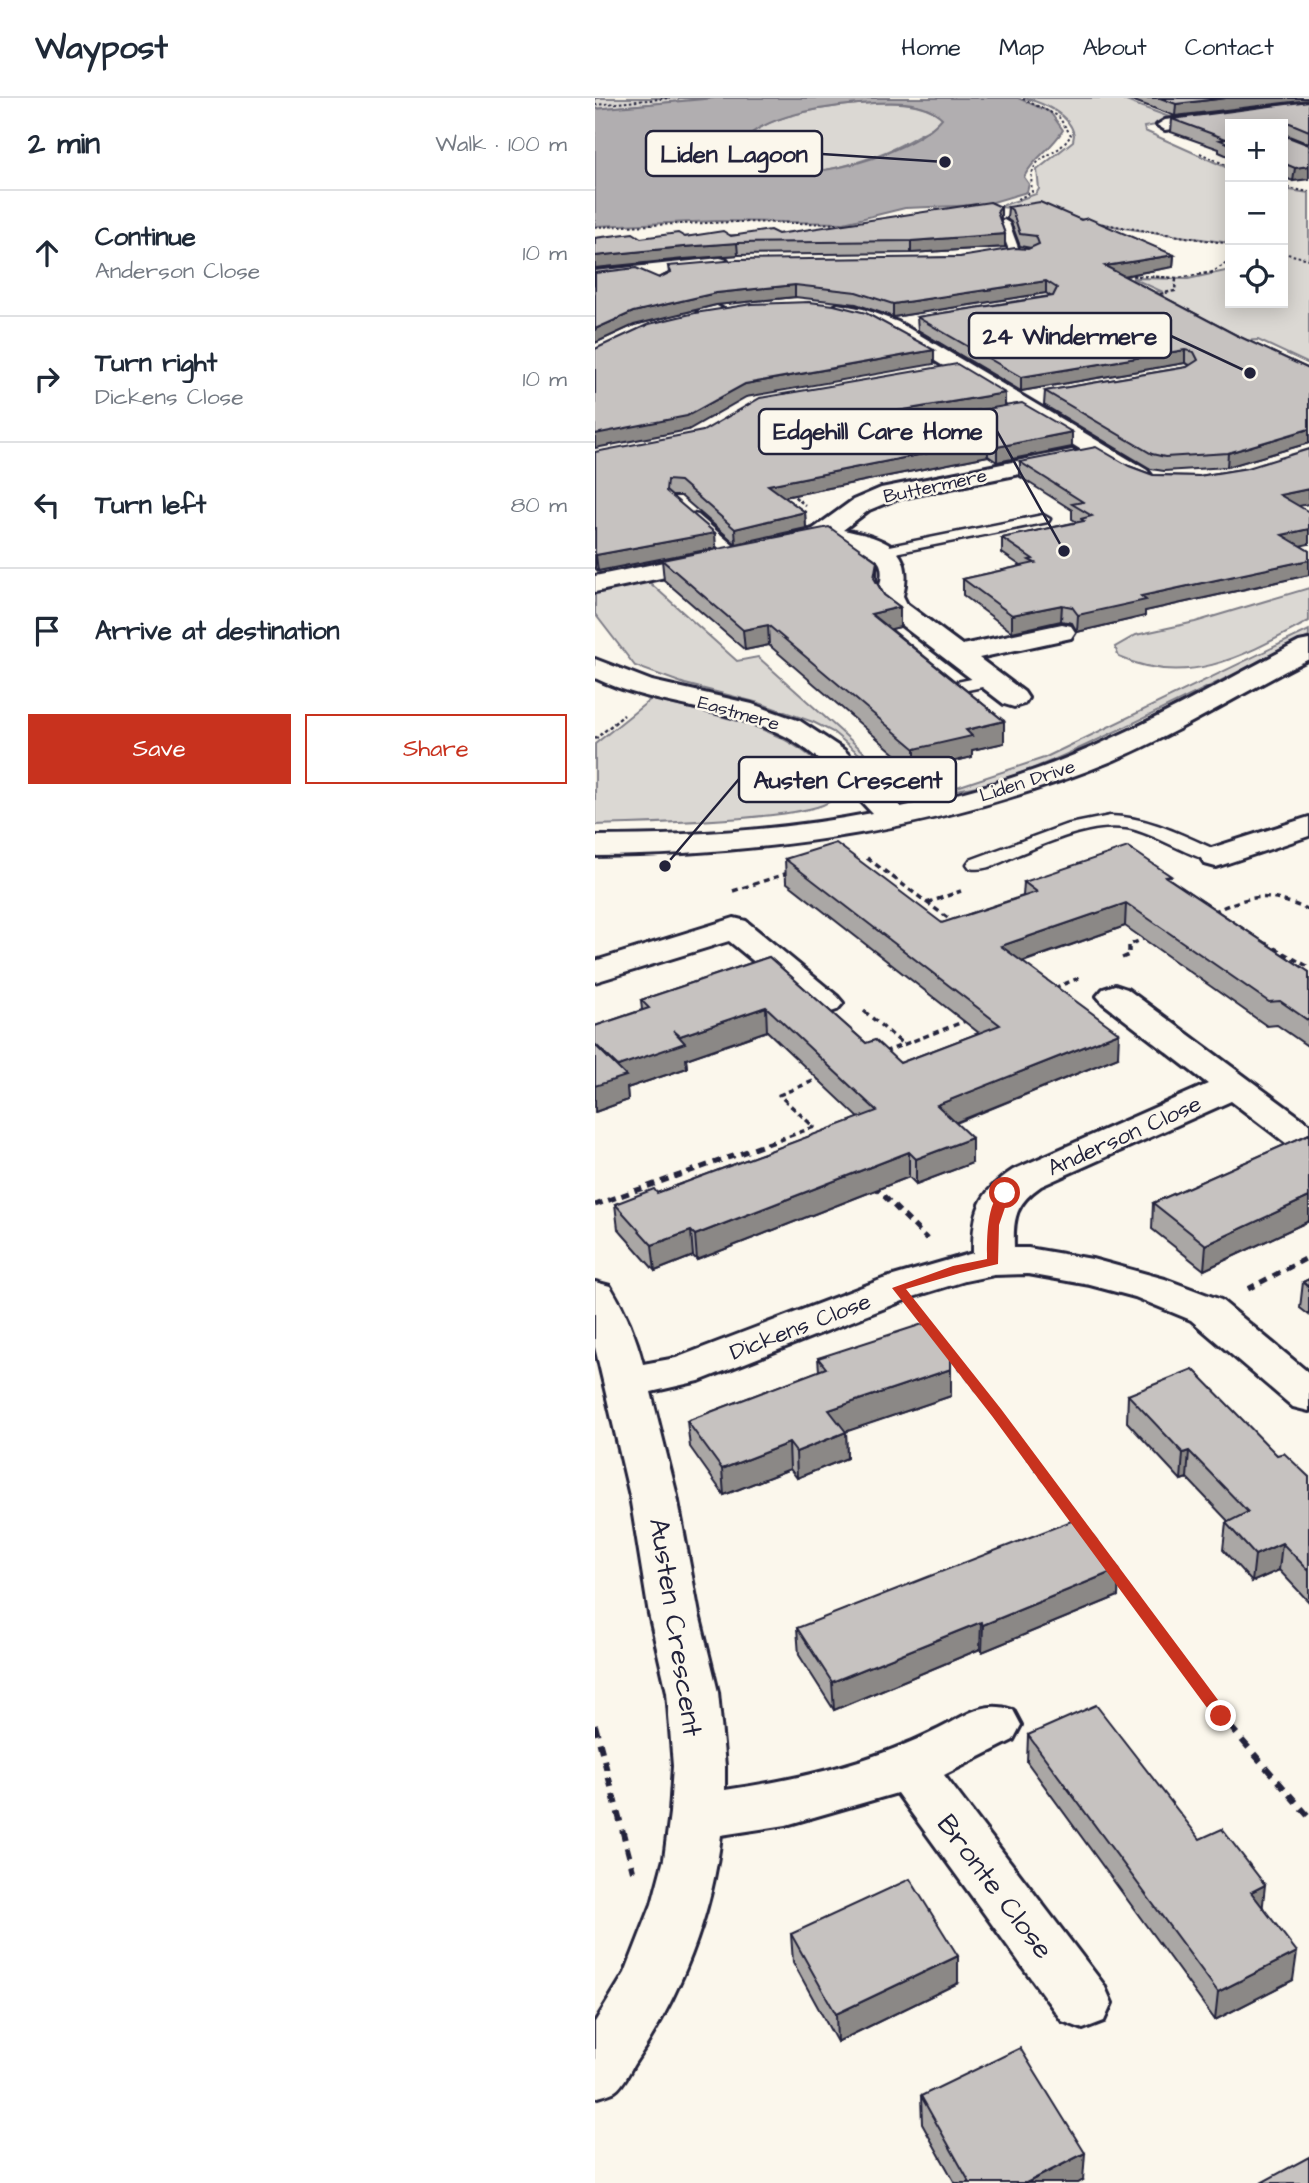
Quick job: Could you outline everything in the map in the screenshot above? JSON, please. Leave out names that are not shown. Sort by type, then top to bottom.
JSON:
[{"type":"street","points":[[1243,98],[1277,110]]},
{"type":"street","points":[[1165,125],[1309,106]]},
{"type":"street","points":[[1220,118],[1225,120]]},
{"type":"street","points":[[595,277],[738,264]]},
{"type":"street","points":[[639,272],[728,312],[683,321]]},
{"type":"street","points":[[817,307],[856,313],[891,326],[1132,472],[1157,481]]},
{"type":"street","points":[[891,326],[918,322]]},
{"type":"street","points":[[924,374],[959,368]]},
{"type":"street","name":"Buttermere","points":[[595,584],[736,555],[828,531],[862,505],[888,493],[1100,452]]},
{"type":"street","name":"Buttermere","points":[[828,531],[885,551]]},
{"type":"street","points":[[885,551],[896,566],[897,575],[890,596],[895,608],[1014,698]]},
{"type":"street","points":[[956,655],[1062,632]]},
{"type":"street","name":"Liden Drive","points":[[595,846],[683,845],[759,839],[894,817],[1016,785],[1103,754],[1309,648]]},
{"type":"street","name":"Eastmere","points":[[595,667],[655,690],[761,716],[789,726],[833,753],[894,817]]},
{"type":"street","points":[[1216,857],[1309,826]]},
{"type":"street","points":[[595,972],[734,928],[825,1003]]},
{"type":"street","name":"Anderson Close","points":[[1102,984],[1309,1142]]},
{"type":"street","name":"Anderson Close","points":[[976,1265],[1005,1193],[1027,1178],[1235,1086]]},
{"type":"street","name":"Dickens Close","points":[[628,1381],[684,1371],[898,1288],[976,1265],[1028,1261],[1092,1272],[1150,1288],[1206,1310],[1309,1396]]},
{"type":"street","name":"Austen Crescent","points":[[595,1296],[606,1317],[628,1381],[638,1436],[657,1507],[674,1611],[696,1717],[698,1816],[688,1886],[658,1966],[621,2038],[595,2071]]},
{"type":"street","points":[[698,1816],[786,1803],[909,1768],[995,1725]]},
{"type":"street","name":"Bronte Close","points":[[909,1768],[1083,2003]]},
{"type":"lane","points":[[1004,223],[1015,254]]},
{"type":"lane","points":[[681,507],[736,555]]},
{"type":"lane","points":[[885,551],[1043,519]]},
{"type":"lane","points":[[948,689],[991,680]]},
{"type":"lane","points":[[977,864],[1094,823],[1125,822],[1156,831],[1216,857]]},
{"type":"path","points":[[595,105],[670,98]]},
{"type":"path","points":[[1021,98],[1051,111],[1070,131],[1070,140],[1034,168]]},
{"type":"path","points":[[1202,150],[1199,154],[1225,165]]},
{"type":"path","points":[[1288,188],[1309,192]]},
{"type":"path","points":[[1088,221],[1225,243]]},
{"type":"path","points":[[595,227],[736,222],[822,225],[859,223]]},
{"type":"path","points":[[1288,255],[1309,260]]},
{"type":"path","points":[[1115,275],[1176,278],[1215,272],[1225,265]]},
{"type":"path","points":[[1149,296],[1175,291],[1176,278]]},
{"type":"path","points":[[784,489],[828,531]]},
{"type":"path","points":[[866,858],[958,926]]},
{"type":"path","points":[[734,928],[731,892],[793,871]]},
{"type":"path","points":[[1221,919],[1210,914],[1246,896],[1274,895],[1309,910]]},
{"type":"path","points":[[1119,959],[1129,955],[1129,945],[1152,936]]},
{"type":"path","points":[[1254,937],[1309,967]]},
{"type":"path","points":[[1047,991],[1102,984]]},
{"type":"path","points":[[879,1055],[969,1020]]},
{"type":"path","points":[[823,1136],[779,1095],[829,1074]]},
{"type":"path","points":[[595,1205],[814,1127]]},
{"type":"path","points":[[871,1184],[976,1265]]},
{"type":"path","points":[[1206,1310],[1309,1257]]},
{"type":"path","points":[[947,1350],[1080,1525]]},
{"type":"path","points":[[1113,1570],[1221,1716],[1309,1817]]},
{"type":"path","points":[[595,1726],[637,1886]]},
{"type":"shaded area","points":[[595,98],[715,98],[595,109]]},
{"type":"shaded area","points":[[715,98],[1018,98],[1050,112],[1063,130],[1024,177],[1029,184],[1027,192],[983,205],[905,208],[844,223],[717,221],[595,226],[595,109]],"holes":[[[869,103],[914,104],[942,118],[926,132],[874,158],[811,172],[781,172],[756,167],[736,155],[742,142],[754,131],[770,123],[807,111]]]},
{"type":"shaded area","points":[[1024,98],[1118,98],[1180,121],[1144,127],[1145,131],[1225,167],[1225,242],[1123,228],[1039,210],[998,207],[1036,194],[1039,189],[1037,170],[1073,141],[1074,135],[1067,121],[1039,103]]},
{"type":"shaded area","points":[[858,104],[914,105],[943,118],[935,127],[899,146],[852,164],[826,170],[776,172],[754,166],[736,155],[742,142],[754,131],[770,123],[807,111]]},
{"type":"shaded area","points":[[1288,190],[1309,193],[1309,364],[1258,340],[1220,342],[1111,299],[1161,291],[1132,278],[1188,279],[1225,271],[1225,308],[1288,308]]},
{"type":"shaded area","points":[[649,582],[737,661],[758,657],[894,779],[877,769],[833,732],[813,722],[759,703],[685,684],[635,666],[595,614],[595,593]]},
{"type":"shaded area","points":[[1309,588],[1309,621],[1263,645],[1217,663],[1170,670],[1145,666],[1119,657],[1115,647],[1136,635],[1195,622]]},
{"type":"shaded area","points":[[1309,630],[1309,637],[1056,759],[983,785],[933,792],[960,786],[1044,758]]},
{"type":"shaded area","points":[[651,699],[752,726],[798,747],[818,763],[835,782],[826,784],[832,794],[831,800],[817,807],[758,816],[595,825],[595,744]]},
{"type":"building","points":[[1160,98],[1226,98],[1176,104]]},
{"type":"building","points":[[1309,101],[1309,131],[1288,122],[1288,119],[1225,119],[1225,139],[1172,119]]},
{"type":"building","points":[[1288,137],[1309,145],[1309,166],[1295,168],[1288,165]]},
{"type":"building","points":[[990,202],[1001,207],[997,212],[1005,234],[911,241],[737,243],[595,256],[595,238],[633,233],[641,238],[678,233],[685,237],[723,231],[731,236],[770,230],[778,234]]},
{"type":"building","points":[[1040,202],[1081,220],[1088,218],[1174,255],[1105,266],[1236,335],[1309,369],[1309,429],[1228,453],[1165,457],[1152,454],[1045,391],[1187,367],[1198,360],[1194,352],[1185,350],[1021,377],[917,317],[1053,296],[1057,288],[1046,281],[893,304],[856,292],[795,285],[716,293],[633,312],[595,329],[595,273],[636,268],[659,278],[671,272],[668,266],[737,260],[960,257],[1015,248],[1028,249],[1039,244],[1036,236],[1020,234],[1012,210],[1008,207]]},
{"type":"building","points":[[809,302],[866,313],[934,350],[745,384],[687,416],[595,434],[595,349],[649,324],[695,313],[752,304]]},
{"type":"building","points":[[957,364],[1005,393],[844,420],[835,428],[845,433],[1022,403],[1072,432],[997,447],[988,441],[768,485],[805,512],[735,529],[680,481],[667,480],[666,491],[715,533],[595,554],[595,452],[703,431],[760,398]]},
{"type":"building","points":[[1096,447],[1129,466],[1153,475],[1199,476],[1248,468],[1309,449],[1309,489],[1280,495],[1309,512],[1309,529],[1282,535],[1309,551],[1309,560],[1141,596],[1146,600],[1078,615],[1072,607],[1062,605],[1012,615],[963,579],[1035,563],[1002,538],[1084,521],[1081,519],[1092,516],[1072,504],[1083,502],[1020,462]]},
{"type":"building","points":[[829,527],[877,561],[874,578],[884,595],[900,607],[871,614],[1004,721],[966,730],[972,736],[915,749],[768,625],[743,630],[662,560]]},
{"type":"building","points":[[836,843],[942,923],[1037,892],[1024,882],[1128,847],[1171,876],[1166,877],[1309,972],[1309,1021],[1280,1001],[1269,1002],[1126,903],[1001,946],[1119,1033],[937,1105],[972,1138],[916,1159],[909,1152],[695,1235],[691,1231],[652,1245],[615,1204],[654,1189],[657,1193],[877,1111],[766,1007],[680,1036],[673,1030],[685,1043],[618,1066],[595,1044],[595,1026],[649,1008],[641,1000],[769,957],[866,1043],[875,1040],[900,1063],[1000,1025],[785,859]]},
{"type":"building","points":[[595,1045],[626,1076],[595,1086]]},
{"type":"building","points":[[1309,1134],[1309,1197],[1206,1245],[1153,1203]]},
{"type":"building","points":[[929,1322],[951,1350],[951,1369],[829,1410],[846,1432],[796,1452],[789,1443],[722,1469],[687,1421],[826,1368],[818,1358]]},
{"type":"building","points":[[1193,1369],[1277,1455],[1284,1453],[1309,1477],[1309,1571],[1282,1543],[1255,1555],[1226,1523],[1248,1512],[1189,1451],[1183,1453],[1128,1395]]},
{"type":"building","points":[[1079,1518],[1119,1569],[983,1625],[981,1622],[832,1682],[797,1628]]},
{"type":"building","points":[[1096,1705],[1200,1839],[1222,1829],[1265,1885],[1251,1892],[1297,1952],[1218,1992],[1028,1735]]},
{"type":"building","points":[[910,1879],[958,1956],[836,2014],[791,1934]]},
{"type":"building","points":[[1020,2048],[1085,2153],[1026,2183],[970,2183],[921,2096]]},
{"type":"building","points":[[1309,2157],[1309,2183],[1261,2183]]},
{"type":"place","name":"Liden Lagoon","points":[[945,162]]},
{"type":"place","name":"24 Windermere","points":[[1250,373]]},
{"type":"place","name":"Edgehill Care Home","points":[[1064,551]]},
{"type":"place","name":"Austen Crescent","points":[[665,866]]},
{"type":"route","points":[[1005,1193],[993,1225],[994,1262],[958,1269],[898,1288],[996,1412],[1221,1716]]}]
